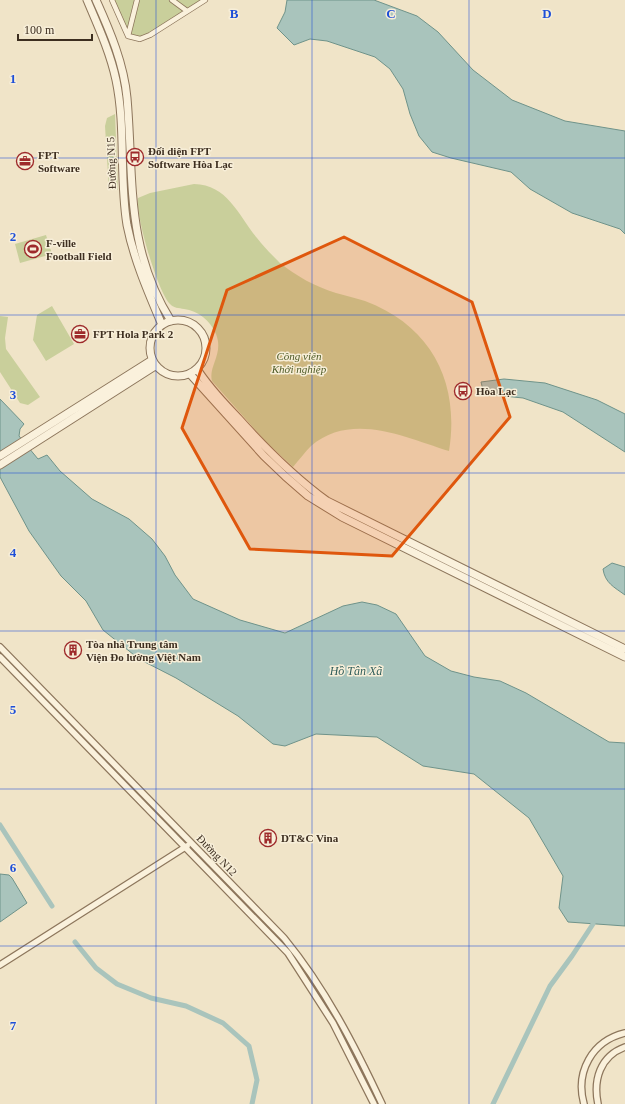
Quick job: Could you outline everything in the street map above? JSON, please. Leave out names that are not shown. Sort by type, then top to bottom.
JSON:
[{"type":"street","name":"Đường N15","points":[[87,0],[104,42],[116,80],[120,117],[123,191],[132,246],[140,274],[162,325]]},
{"type":"street","name":"Đường N15","points":[[96,0],[109,28],[118,56],[127,97],[131,192],[136,228],[148,274],[164,310],[172,321]]},
{"type":"street","points":[[112,0],[128,36]]},
{"type":"street","points":[[128,36],[137,0]]},
{"type":"street","points":[[172,0],[187,11]]},
{"type":"street","points":[[128,36],[144,38],[187,11],[198,2],[205,0]]},
{"type":"street","points":[[172,321],[188,322],[196,326],[203,334],[206,343],[206,353],[203,362],[197,370],[190,374],[172,377],[164,373],[154,363],[150,352],[150,342],[154,334],[162,325],[172,321]]},
{"type":"street","points":[[0,465],[29,442],[154,363]]},
{"type":"street","points":[[197,370],[210,388],[284,467],[327,501],[371,528],[625,649]]},
{"type":"street","points":[[190,374],[264,456],[308,496],[342,518],[371,528]]},
{"type":"street","points":[[0,456],[29,442]]},
{"type":"street","points":[[416,550],[625,657]]},
{"type":"street","name":"Đường N12","points":[[0,647],[292,948],[314,978],[335,1014],[362,1061],[382,1104]]},
{"type":"street","name":"Đường N12","points":[[0,657],[288,953],[333,1024],[374,1104]]},
{"type":"street","points":[[0,965],[141,873],[191,843]]},
{"type":"street","points":[[584,1104],[581,1081],[586,1064],[596,1049],[604,1042],[625,1033]]},
{"type":"street","points":[[598,1104],[596,1085],[600,1069],[613,1053],[625,1047]]},
{"type":"highlighted area","points":[[344,237],[472,302],[510,417],[392,556],[250,549],[182,428],[227,290]]},
{"type":"green space","points":[[114,0],[201,0],[148,34],[140,37],[129,35]]},
{"type":"green space","points":[[115,114],[118,190],[109,190],[105,126],[107,118]]},
{"type":"green space","name":"Công viên Khởi nghiệp","points":[[194,184],[206,186],[224,195],[238,211],[265,248],[280,263],[306,281],[321,288],[365,301],[388,312],[408,325],[424,342],[436,360],[445,380],[450,402],[451,426],[449,451],[397,434],[379,430],[344,430],[327,436],[311,446],[293,467],[265,441],[212,381],[211,375],[217,354],[218,341],[210,324],[199,314],[174,307],[170,304],[165,297],[148,253],[140,220],[138,198],[150,193]]},
{"type":"green space","name":"F-ville Football Field","points":[[46,235],[52,254],[20,263],[15,244]]},
{"type":"green space","points":[[52,306],[74,344],[46,361],[33,340],[37,315]]},
{"type":"green space","points":[[0,316],[8,317],[5,338],[6,349],[40,397],[28,405],[20,403],[0,372]]},
{"type":"water","points":[[287,0],[374,0],[417,16],[438,32],[473,70],[512,100],[565,121],[625,131],[625,234],[620,229],[572,213],[530,189],[511,172],[432,152],[419,136],[410,114],[403,89],[390,69],[375,57],[327,41],[310,39],[294,45],[277,28],[285,12]]},
{"type":"water","points":[[504,379],[545,383],[597,400],[625,414],[625,452],[563,412],[523,398],[484,394],[481,382]]},
{"type":"water","name":"Hồ Tân Xã","points":[[0,399],[24,424],[20,429],[19,436],[38,459],[47,455],[60,471],[92,499],[129,519],[152,539],[165,556],[175,575],[193,599],[240,620],[285,633],[343,606],[362,602],[377,605],[396,614],[425,656],[451,671],[474,677],[500,681],[526,693],[609,742],[625,743],[625,926],[568,922],[559,908],[563,876],[529,818],[474,774],[423,766],[377,737],[316,734],[285,746],[273,744],[238,716],[176,678],[139,659],[103,630],[86,601],[61,576],[29,531],[0,477]]},
{"type":"water","points":[[612,563],[625,567],[625,595],[608,581],[604,574],[603,569]]},
{"type":"water","points":[[0,874],[9,875],[12,878],[27,903],[0,922]]},
{"type":"waterway","points":[[0,825],[52,906]]},
{"type":"waterway","points":[[493,1104],[550,986],[593,924]]},
{"type":"waterway","points":[[75,942],[96,968],[117,984],[151,998],[186,1006],[223,1023],[249,1046],[257,1080],[252,1104]]},
{"type":"place","name":"Đối diện FPT Software Hòa Lạc","points":[[135,157]]},
{"type":"place","name":"FPT Software","points":[[25,161]]},
{"type":"place","name":"F-ville Football Field","points":[[33,249]]},
{"type":"place","name":"FPT Hola Park 2","points":[[80,334]]},
{"type":"place","name":"Hòa Lạc","points":[[463,391]]},
{"type":"place","name":"Tòa nhà Trung tâm Viện Đo lường Việt Nam","points":[[73,650]]},
{"type":"place","name":"DT&C Vina","points":[[268,838]]}]
